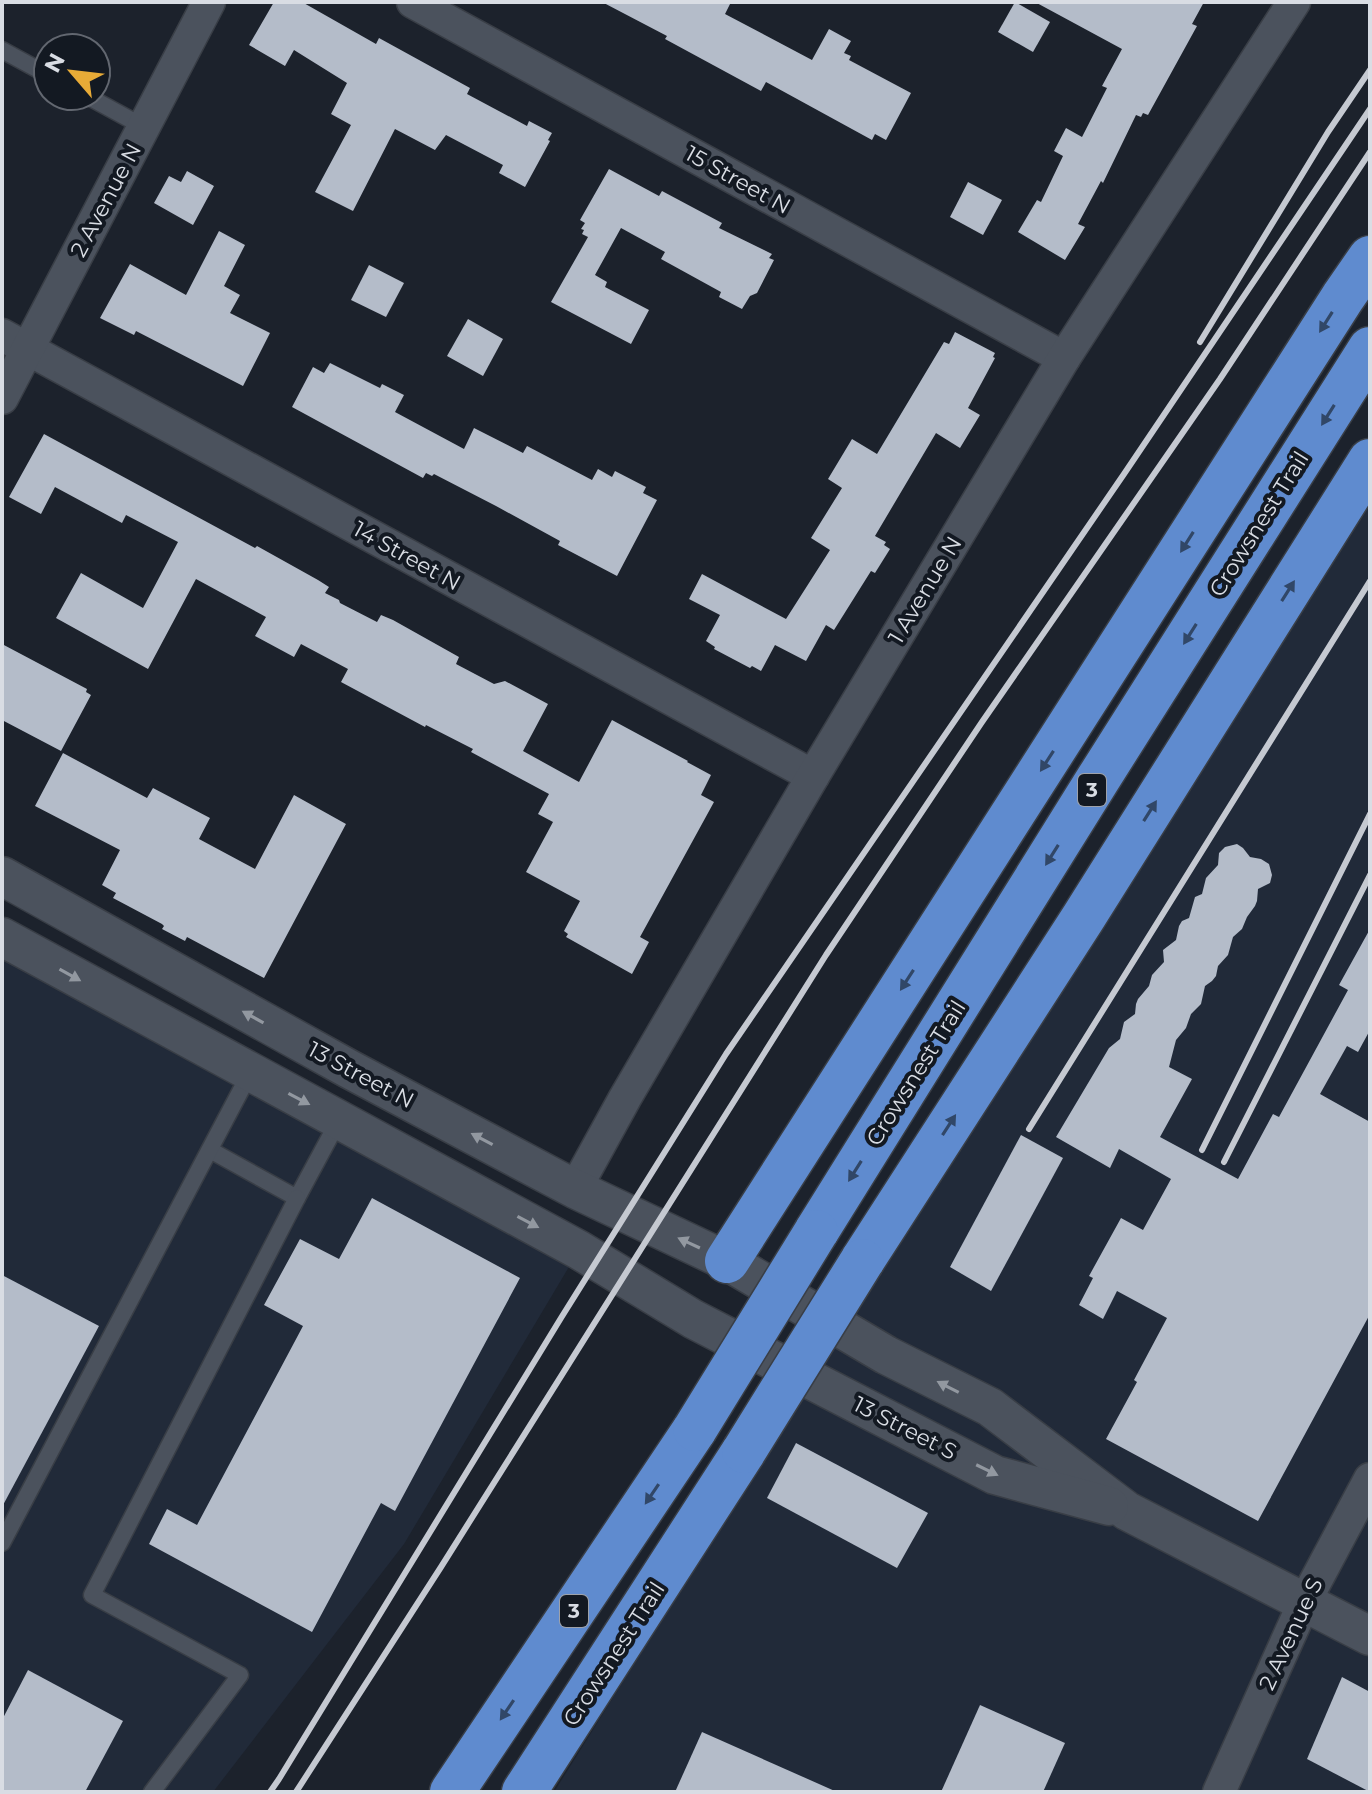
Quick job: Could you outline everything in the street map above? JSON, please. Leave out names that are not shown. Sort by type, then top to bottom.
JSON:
[{"type":"highway","points":[[727,1261],[1370,258]]},
{"type":"highway","name":"Crowsnest Trail","points":[[452,1792],[695,1429],[1098,779],[1370,349]]},
{"type":"highway","name":"Crowsnest Trail","points":[[524,1792],[1083,918],[1370,461]]},
{"type":"street","name":"2 Avenue N","points":[[2,398],[15,342],[144,127],[209,2]]},
{"type":"street","name":"15 Street N","points":[[413,2],[1064,358]]},
{"type":"street","name":"1 Avenue N","points":[[575,1189],[813,776],[1064,358],[1294,2]]},
{"type":"street","name":"14 Street N","points":[[15,342],[813,776]]},
{"type":"street","name":"13 Street N","points":[[2,876],[335,1062],[575,1189],[727,1261]]},
{"type":"street","points":[[2,937],[339,1120]]},
{"type":"street","name":"13 Street S","points":[[339,1120],[579,1250],[693,1319],[995,1475],[1127,1511]]},
{"type":"street","name":"13 Street S","points":[[727,1261],[886,1355],[990,1407],[1127,1511],[1370,1636]]},
{"type":"street","name":"2 Avenue S","points":[[1219,1792],[1304,1603],[1370,1479]]},
{"type":"lane","points":[[2,50],[32,66]]},
{"type":"lane","points":[[112,110],[144,127]]},
{"type":"lane","points":[[2,1543],[250,1073]]},
{"type":"lane","points":[[152,1792],[240,1675],[92,1595],[339,1120]]},
{"type":"lane","points":[[210,1150],[297,1198]]},
{"type":"shaded area","points":[[1370,492],[1370,1792],[554,1792],[1255,671]]},
{"type":"shaded area","points":[[2,940],[579,1250],[404,1544],[213,1792],[2,1792]]},
{"type":"building","points":[[274,2],[302,2],[376,44],[379,38],[470,88],[467,94],[527,126],[529,121],[552,133],[525,187],[499,173],[503,165],[446,135],[435,150],[395,129],[353,211],[315,192],[351,125],[331,114],[347,83],[294,50],[285,66],[249,45]]},
{"type":"building","points":[[602,2],[731,2],[725,14],[812,60],[829,29],[851,41],[844,53],[851,56],[849,60],[911,93],[886,140],[875,134],[872,140],[766,82],[761,91]]},
{"type":"building","points":[[1015,2],[1050,22],[1033,52],[998,32]]},
{"type":"building","points":[[1035,2],[1204,2],[1192,24],[1197,26],[1148,115],[1136,115],[1103,183],[1101,181],[1078,224],[1085,227],[1065,260],[1018,232],[1037,200],[1041,202],[1063,156],[1054,151],[1066,128],[1082,137],[1107,88],[1102,86],[1122,49]]},
{"type":"building","points":[[609,169],[659,196],[662,191],[722,223],[719,228],[772,254],[769,258],[774,260],[757,293],[750,296],[742,309],[719,297],[721,292],[661,259],[665,252],[621,228],[595,275],[607,282],[605,287],[649,310],[631,344],[551,302],[588,237],[582,234],[585,223],[580,220]]},
{"type":"building","points":[[187,171],[214,186],[193,225],[154,203],[169,176],[181,182]]},
{"type":"building","points":[[968,182],[1002,200],[983,235],[950,217]]},
{"type":"building","points":[[219,231],[245,245],[224,286],[240,295],[230,313],[270,333],[243,386],[136,331],[134,335],[100,318],[130,264],[186,295]]},
{"type":"building","points":[[369,265],[404,283],[386,317],[351,300]]},
{"type":"building","points":[[468,319],[503,339],[483,376],[447,356]]},
{"type":"building","points":[[955,332],[995,353],[968,408],[980,415],[960,448],[936,433],[875,536],[886,542],[884,545],[890,549],[875,573],[871,571],[834,630],[826,625],[806,661],[775,645],[761,671],[714,649],[706,641],[720,615],[689,599],[702,574],[786,619],[830,550],[811,538],[842,488],[828,479],[852,439],[877,454],[944,342],[949,344]]},
{"type":"building","points":[[330,363],[380,388],[382,384],[404,395],[395,412],[464,449],[474,428],[523,453],[527,446],[592,480],[598,469],[612,477],[615,471],[646,487],[643,493],[657,500],[617,576],[558,545],[560,541],[496,506],[434,474],[426,473],[423,478],[292,407],[313,367],[324,373]]},
{"type":"building","points":[[44,434],[318,580],[329,587],[325,593],[340,603],[377,622],[381,615],[393,620],[459,657],[456,664],[494,684],[505,681],[548,704],[523,751],[579,782],[612,720],[711,775],[701,795],[714,802],[640,937],[649,942],[632,974],[566,937],[568,934],[564,931],[580,901],[526,872],[553,822],[538,814],[549,794],[471,752],[473,749],[341,682],[348,669],[301,644],[294,657],[255,636],[266,617],[196,579],[148,669],[56,618],[81,573],[143,608],[178,542],[126,515],[122,523],[55,487],[41,514],[9,497]]},
{"type":"building","points":[[2,644],[87,689],[86,692],[91,695],[61,751],[2,720]]},
{"type":"building","points":[[63,753],[147,798],[153,788],[210,818],[199,839],[255,869],[294,795],[346,824],[264,978],[187,937],[185,941],[162,929],[162,924],[113,898],[116,893],[102,885],[120,850],[35,806]]},
{"type":"building","points":[[1237,844],[1250,857],[1269,864],[1272,875],[1270,883],[1258,889],[1255,906],[1242,929],[1233,937],[1228,955],[1218,966],[1216,976],[1205,986],[1201,1004],[1191,1014],[1186,1028],[1176,1040],[1169,1067],[1192,1079],[1160,1137],[1238,1179],[1273,1114],[1279,1117],[1348,990],[1339,985],[1370,929],[1370,1030],[1358,1052],[1347,1046],[1320,1094],[1370,1122],[1370,1314],[1258,1521],[1106,1439],[1167,1318],[1117,1291],[1103,1319],[1079,1305],[1093,1278],[1089,1276],[1121,1218],[1143,1230],[1171,1179],[1119,1149],[1110,1168],[1056,1137],[1109,1048],[1120,1039],[1124,1022],[1135,1014],[1138,999],[1164,962],[1163,950],[1176,940],[1179,926],[1189,918],[1195,897],[1202,894],[1206,878],[1218,865],[1219,853],[1225,847]]},
{"type":"building","points":[[1021,1135],[1063,1158],[991,1291],[950,1267]]},
{"type":"building","points":[[372,1198],[520,1278],[395,1511],[381,1503],[312,1632],[149,1544],[167,1509],[197,1525],[303,1326],[264,1305],[300,1239],[339,1259]]},
{"type":"building","points":[[2,1275],[99,1326],[2,1507]]},
{"type":"building","points":[[796,1443],[928,1513],[897,1568],[767,1498]]},
{"type":"building","points":[[28,1670],[123,1721],[85,1792],[2,1792],[2,1720]]},
{"type":"building","points":[[1342,1677],[1370,1692],[1370,1792],[1307,1759]]},
{"type":"building","points":[[980,1705],[1065,1743],[1043,1792],[941,1792]]},
{"type":"building","points":[[702,1732],[837,1792],[675,1792]]},
{"type":"railway","points":[[1200,342],[1328,132],[1370,70]]},
{"type":"railway","points":[[270,1792],[726,1054],[1370,109]]},
{"type":"railway","points":[[296,1792],[826,955],[982,722],[1220,379],[1370,152]]},
{"type":"railway","points":[[1029,1129],[1370,581]]},
{"type":"railway","points":[[1202,1150],[1370,814]]},
{"type":"railway","points":[[1224,1162],[1370,875]]}]
